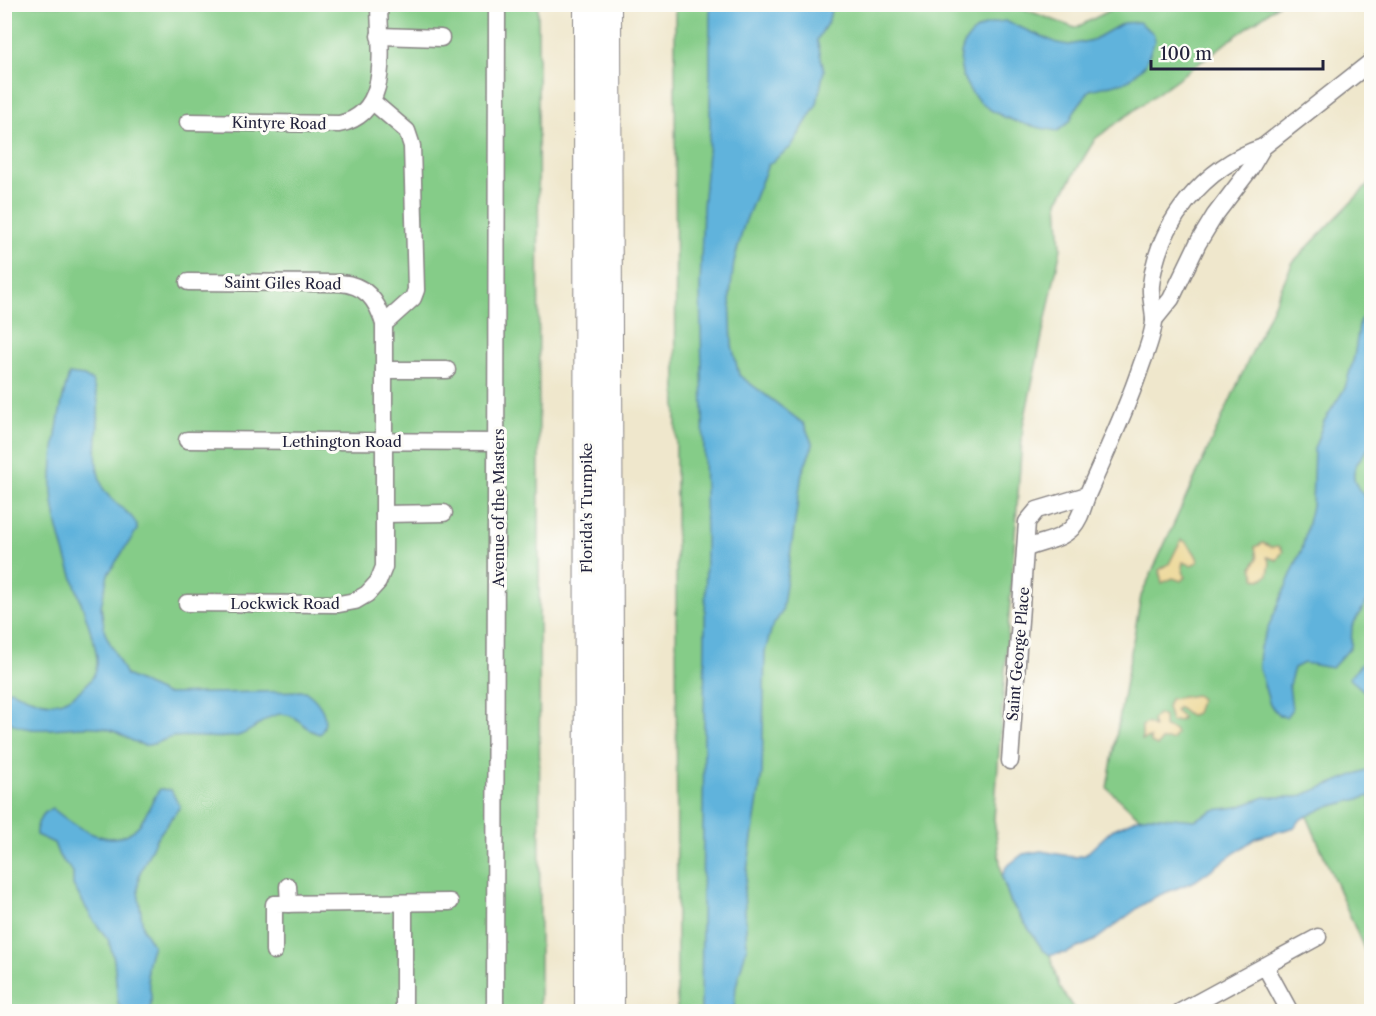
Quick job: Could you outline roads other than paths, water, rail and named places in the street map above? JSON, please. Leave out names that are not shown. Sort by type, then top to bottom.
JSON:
[{"type":"highway","name":"Florida's Turnpike","points":[[587,4],[588,1011]]},
{"type":"highway","name":"Florida's Turnpike","points":[[608,4],[611,1011]]},
{"type":"street","points":[[379,4],[378,88],[373,102],[411,138],[416,290],[413,298],[384,324]]},
{"type":"street","name":"Avenue of the Masters","points":[[495,1011],[498,442],[497,4]]},
{"type":"street","points":[[379,36],[441,38]]},
{"type":"street","points":[[1027,548],[1055,540],[1070,530],[1080,517],[1087,495],[1124,417],[1149,345],[1154,320],[1151,306],[1155,266],[1169,227],[1180,210],[1215,174],[1239,156],[1263,147],[1371,61]]},
{"type":"street","name":"Kintyre Road","points":[[188,122],[339,124],[362,115],[373,102]]},
{"type":"street","points":[[1154,320],[1171,299],[1198,243],[1215,215],[1250,169],[1263,147]]},
{"type":"street","name":"Saint Giles Road","points":[[188,282],[348,284],[370,294],[380,308],[384,324],[384,441]]},
{"type":"street","points":[[384,370],[447,370]]},
{"type":"street","name":"Lethington Road","points":[[187,440],[498,442]]},
{"type":"street","name":"Lockwick Road","points":[[187,603],[339,604],[355,601],[373,589],[381,575],[384,441]]},
{"type":"street","name":"Saint George Place","points":[[1010,761],[1027,548],[1026,530],[1031,515],[1045,507],[1087,495]]},
{"type":"street","points":[[384,514],[444,513]]},
{"type":"street","points":[[288,886],[289,904]]},
{"type":"street","points":[[274,951],[274,904],[450,902]]},
{"type":"street","points":[[404,904],[404,1011]]},
{"type":"street","points":[[1180,1011],[1318,937]]},
{"type":"street","points":[[1265,966],[1290,1011]]},
{"type":"water","points":[[710,5],[832,5],[829,20],[817,40],[824,70],[817,104],[791,147],[768,165],[744,225],[734,262],[730,295],[732,345],[739,375],[804,424],[813,445],[802,473],[782,612],[772,627],[765,652],[762,773],[744,891],[747,947],[736,986],[734,1012],[701,1011],[706,537],[700,288],[703,207],[710,130]]},
{"type":"water","points":[[1005,21],[1057,43],[1069,45],[1093,40],[1123,23],[1139,22],[1153,33],[1155,40],[1145,65],[1128,81],[1090,90],[1070,121],[1058,131],[1026,125],[1003,117],[981,102],[969,89],[960,60],[963,46],[971,35],[985,26]]},
{"type":"water","points":[[1371,312],[1371,446],[1358,462],[1354,475],[1358,488],[1371,503],[1371,595],[1352,626],[1351,647],[1332,668],[1304,663],[1294,668],[1289,685],[1292,709],[1286,717],[1279,715],[1270,705],[1259,668],[1260,647],[1302,549],[1312,506],[1314,449],[1324,421],[1345,388],[1354,357],[1360,320]]},
{"type":"water","points":[[69,374],[84,376],[92,381],[98,401],[96,456],[99,476],[107,494],[134,519],[137,530],[108,574],[101,606],[105,633],[126,675],[165,694],[305,691],[322,710],[325,722],[320,734],[310,730],[293,717],[282,714],[270,717],[237,736],[173,737],[154,744],[143,745],[105,728],[24,728],[5,718],[5,692],[10,690],[39,701],[57,703],[84,687],[93,677],[96,668],[95,647],[61,540],[52,492],[56,432]]},
{"type":"water","points":[[1365,660],[1371,666],[1371,697],[1349,678]]},
{"type":"water","points":[[1371,768],[1371,796],[1324,808],[1301,819],[1295,827],[1256,838],[1195,881],[1157,896],[1094,941],[1066,953],[1050,955],[1043,950],[1011,903],[1002,877],[1006,867],[1023,854],[1041,851],[1075,857],[1085,855],[1112,830],[1138,818],[1149,816],[1195,820],[1214,810],[1238,807],[1265,797],[1298,797]]},
{"type":"water","points":[[160,789],[171,790],[180,807],[156,839],[139,875],[138,890],[143,929],[153,945],[147,970],[151,1005],[150,1011],[125,1011],[118,1004],[114,959],[108,939],[93,920],[73,885],[73,872],[59,856],[54,843],[36,835],[36,831],[40,819],[52,808],[82,829],[106,838],[118,838],[129,834],[139,825]]}]
